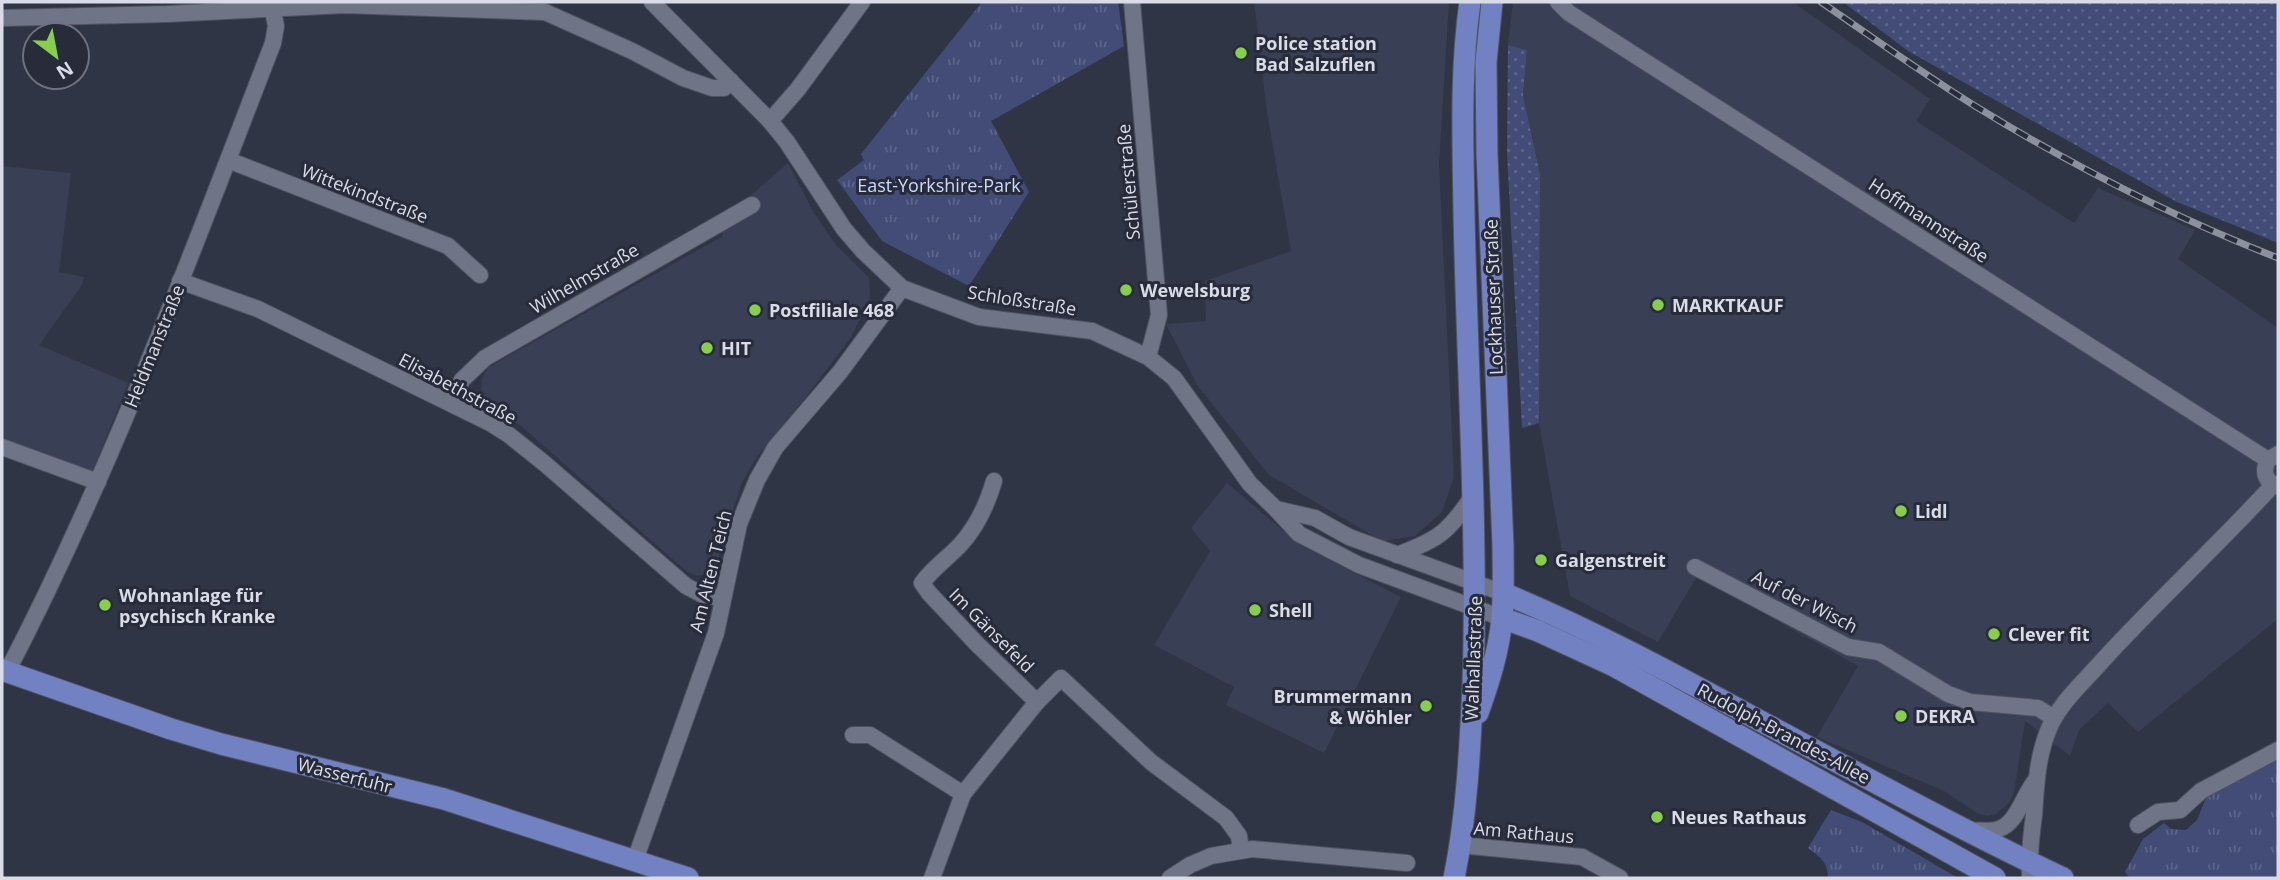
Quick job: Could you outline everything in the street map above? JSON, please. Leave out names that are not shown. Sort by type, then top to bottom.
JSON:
[{"type":"main road","name":"Lockhauser Straße","points":[[1470,2],[1464,80],[1463,155],[1475,582]]},
{"type":"main road","name":"Lockhauser Straße","points":[[1492,2],[1486,62],[1487,154],[1503,593]]},
{"type":"main road","name":"Walhallastraße","points":[[1454,878],[1471,735],[1475,582]]},
{"type":"main road","name":"Walhallastraße","points":[[1471,735],[1492,674],[1502,618],[1503,593]]},
{"type":"main road","name":"Rudolph-Brandes-Allee","points":[[1503,593],[1555,615],[1677,676],[1970,831],[2029,870],[2063,878]]},
{"type":"main road","name":"Rudolph-Brandes-Allee","points":[[1502,618],[1538,631],[1614,666],[1995,878]]},
{"type":"main road","name":"Wasserfuhr","points":[[4,674],[221,744],[444,799],[688,878]]},
{"type":"street","name":"Schloßstraße","points":[[652,2],[770,121],[844,229],[902,288],[979,317],[1092,331],[1148,357],[1174,379],[1250,484],[1299,534],[1359,565],[1502,618]]},
{"type":"street","points":[[770,121],[798,89],[862,2]]},
{"type":"street","name":"Schülerstraße","points":[[1132,2],[1159,315],[1148,357]]},
{"type":"street","points":[[2,18],[345,4],[544,7],[683,78],[712,88],[724,88],[731,81]]},
{"type":"street","name":"Heldmanstraße","points":[[4,674],[50,589],[98,482],[180,281],[273,43],[276,26],[272,6]]},
{"type":"street","name":"Hoffmannstraße","points":[[1564,7],[2273,457]]},
{"type":"street","name":"Wittekindstraße","points":[[228,160],[448,246],[480,275]]},
{"type":"street","name":"Wilhelmstraße","points":[[450,402],[462,380],[485,358],[752,205]]},
{"type":"street","name":"Elisabethstraße","points":[[180,281],[258,309],[450,402],[509,435],[686,586],[704,595],[723,598]]},
{"type":"street","name":"Am Alten Teich","points":[[635,860],[716,634],[739,524],[757,480],[775,447],[840,372],[902,288]]},
{"type":"street","points":[[2,447],[98,482]]},
{"type":"street","points":[[2029,870],[2041,754],[2054,718],[2126,636],[2276,486],[2265,474],[2265,467],[2273,457]]},
{"type":"street","name":"Im Gänsefeld","points":[[994,481],[987,507],[962,543],[922,583],[977,644],[1037,702]]},
{"type":"street","points":[[1397,555],[1444,533],[1472,497]]},
{"type":"street","points":[[1276,509],[1315,518],[1349,537],[1503,593]]},
{"type":"street","name":"Auf der Wisch","points":[[1695,567],[1848,647],[1879,652],[1948,694],[1970,702],[2038,708],[2054,718]]},
{"type":"street","points":[[932,878],[963,794],[1037,702],[1061,678],[1151,762],[1226,818],[1239,836],[1241,850]]},
{"type":"street","points":[[853,735],[870,735],[963,794]]},
{"type":"street","points":[[2138,825],[2158,812],[2180,810],[2201,791],[2278,750]]},
{"type":"street","points":[[1970,831],[1989,831],[2005,826],[2017,814],[2026,793],[2037,779]]},
{"type":"street","name":"Am Rathaus","points":[[1460,845],[1583,857],[1620,878]]},
{"type":"street","points":[[1170,878],[1211,856],[1252,849],[1407,863]]},
{"type":"shaded area","points":[[1254,2],[1449,2],[1439,164],[1454,477],[1442,512],[1415,536],[1382,541],[1269,475],[1197,385],[1166,324],[1206,321],[1205,281],[1291,251],[1267,112]]},
{"type":"shaded area","points":[[1513,2],[1793,2],[1930,99],[1916,121],[2074,223],[2098,188],[2195,230],[2178,259],[2278,328],[2278,619],[2138,732],[2108,703],[2079,730],[2070,756],[2025,721],[2014,793],[2009,803],[1996,814],[1987,816],[1977,813],[1944,791],[1817,737],[1858,666],[1697,576],[1658,642],[1570,596],[1539,423],[1540,174],[1523,95],[1527,50],[1508,45]]},
{"type":"shaded area","points":[[788,163],[814,213],[836,245],[869,278],[870,298],[851,337],[756,458],[742,482],[716,566],[710,572],[698,576],[686,571],[521,426],[488,407],[481,394],[482,378],[489,367],[723,236],[713,218],[748,198]]},
{"type":"shaded area","points":[[2,166],[71,173],[59,272],[84,277],[82,285],[39,345],[128,383],[92,473],[2,437]]},
{"type":"shaded area","points":[[1227,483],[1300,545],[1401,597],[1324,753],[1226,705],[1234,687],[1154,645],[1210,551],[1191,528]]},
{"type":"green space","name":"East-Yorkshire-Park","points":[[982,2],[1118,2],[1124,46],[991,121],[1029,192],[969,286],[882,241],[837,180],[864,160],[861,154]]},
{"type":"green space","points":[[1843,2],[2278,2],[2278,243],[2177,202],[1908,51]]},
{"type":"green space","points":[[1508,45],[1527,50],[1523,95],[1540,174],[1539,423],[1522,428],[1507,153]]},
{"type":"green space","points":[[2278,760],[2278,878],[2130,878],[2125,872],[2143,839],[2164,823],[2171,829],[2186,830],[2197,820],[2206,798]]},
{"type":"green space","points":[[1831,810],[1862,822],[1958,878],[1828,878],[1825,864],[1808,848]]},
{"type":"railway","points":[[1821,2],[1916,68],[2048,149],[2123,189],[2278,258]]},
{"type":"place","name":"Police station Bad Salzuflen","points":[[1241,53]]},
{"type":"place","name":"Wewelsburg","points":[[1126,290]]},
{"type":"place","name":"MARKTKAUF","points":[[1658,305]]},
{"type":"place","name":"Postfiliale 468","points":[[755,310]]},
{"type":"place","name":"HIT","points":[[707,348]]},
{"type":"place","name":"Lidl","points":[[1901,511]]},
{"type":"place","name":"Galgenstreit","points":[[1541,560]]},
{"type":"place","name":"Wohnanlage für psychisch Kranke","points":[[105,605]]},
{"type":"place","name":"Shell","points":[[1255,610]]},
{"type":"place","name":"Clever fit","points":[[1994,634]]},
{"type":"place","name":"Brummermann & Wöhler","points":[[1426,706]]},
{"type":"place","name":"DEKRA","points":[[1901,716]]},
{"type":"place","name":"Neues Rathaus","points":[[1657,817]]}]
